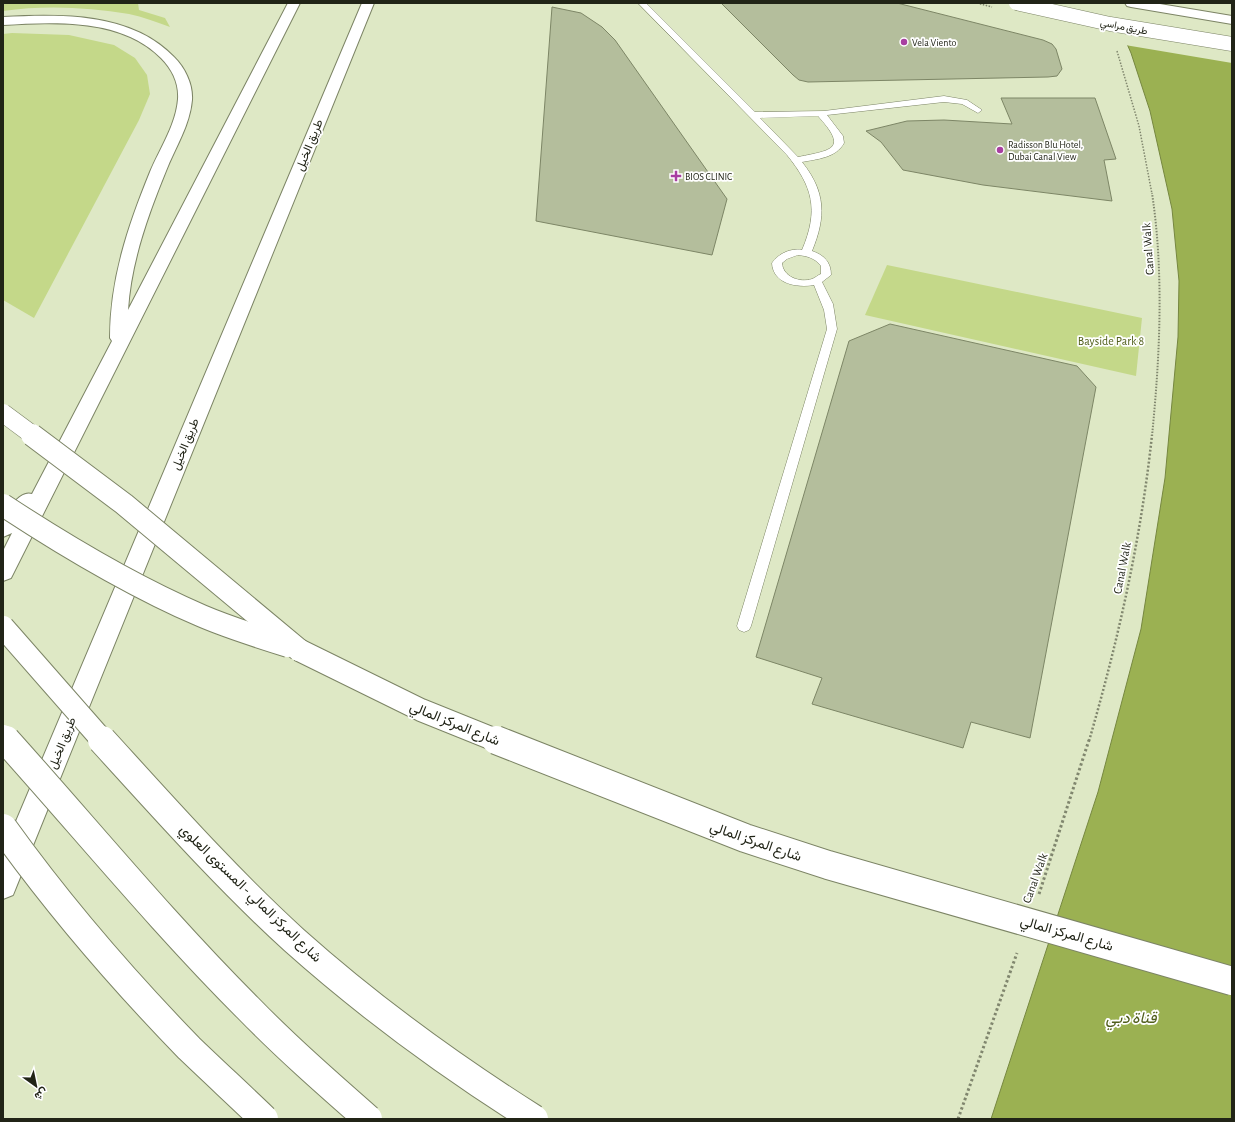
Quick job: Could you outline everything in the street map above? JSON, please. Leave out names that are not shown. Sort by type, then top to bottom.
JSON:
[{"type":"main road","points":[[3,572],[294,3]]},
{"type":"main road","name":"طريق الخيل","points":[[3,885],[368,3]]},
{"type":"main road","name":"طريق مراسي","points":[[1016,3],[1110,24],[1232,44]]},
{"type":"main road","name":"طريق مراسي","points":[[1131,3],[1232,20]]},
{"type":"main road","points":[[3,21],[51,19],[94,24],[118,29],[138,36],[155,46],[168,57],[179,71],[184,85],[185,101],[181,117],[136,228],[126,263],[120,302],[119,343]]},
{"type":"main road","points":[[3,413],[124,504],[299,650]]},
{"type":"main road","points":[[3,529],[53,476]]},
{"type":"main road","points":[[3,504],[41,530],[100,566],[167,600],[203,617],[299,650]]},
{"type":"main road","name":"شارع المركز المالي - المستوى العلوي","points":[[3,627],[153,796],[224,870],[294,939],[375,1007],[468,1076],[534,1119]]},
{"type":"main road","name":"شارع المركز المالي","points":[[299,650],[421,710],[745,838],[828,865],[1232,981]]},
{"type":"main road","points":[[3,736],[165,920],[232,992],[309,1067],[368,1119]]},
{"type":"main road","points":[[3,828],[22,855],[95,944],[181,1039],[264,1119]]},
{"type":"lane","points":[[642,3],[796,160],[812,185],[818,211],[817,224],[813,238],[806,253]]},
{"type":"lane","points":[[752,115],[787,116],[821,114],[944,99],[964,102],[978,110]]},
{"type":"lane","points":[[796,160],[828,154],[835,151],[840,146],[840,141],[837,134],[821,114]]},
{"type":"lane","points":[[806,253],[819,258],[826,266],[826,275],[817,281],[799,283],[787,279],[778,272],[776,266],[778,261],[782,257],[789,254],[806,253]]},
{"type":"lane","points":[[744,626],[832,329],[830,307],[826,296],[817,281]]},
{"type":"path","name":"Canal Walk","points":[[1036,901],[1068,811],[1096,721],[1117,639],[1144,504],[1153,435],[1158,378],[1160,320],[1159,266],[1155,218],[1149,173],[1140,125],[1128,81],[1116,48]]},
{"type":"path","points":[[958,1119],[1020,946]]},
{"type":"green space","points":[[3,3],[138,3],[139,10],[165,18],[170,27],[134,15],[97,10],[50,7],[3,11]]},
{"type":"green space","points":[[3,34],[69,35],[114,45],[135,58],[147,75],[150,94],[139,120],[34,318],[3,300]]},
{"type":"green space","name":"Bayside Park 8","points":[[887,265],[1142,318],[1136,376],[865,315]]},
{"type":"water","name":"قناة دبي","points":[[1109,3],[1232,3],[1232,1119],[991,1119],[1098,792],[1141,629],[1165,478],[1178,337],[1179,281],[1172,209],[1150,111],[1131,53]]},
{"type":"pier","points":[[1107,3],[1232,3],[1232,63],[1125,45]]},
{"type":"building","name":"Vela Viento","points":[[721,3],[897,3],[1043,40],[1052,44],[1056,49],[1062,69],[1057,76],[1048,77],[808,82],[799,80],[793,75]]},
{"type":"building","points":[[552,7],[581,13],[602,27],[615,40],[727,199],[712,255],[536,221]]},
{"type":"building","name":"Radisson Blu Hotel, Dubai Canal View","points":[[1001,98],[1095,98],[1116,159],[1104,160],[1112,201],[983,185],[903,170],[881,142],[866,131],[907,121],[944,120],[1012,124]]},
{"type":"building","points":[[890,324],[1077,366],[1096,387],[1030,738],[971,722],[963,748],[812,704],[822,678],[756,657],[849,341]]},
{"type":"place","name":"Vela Viento","points":[[904,42]]},
{"type":"place","name":"Radisson Blu Hotel, Dubai Canal View","points":[[1000,150]]},
{"type":"place","name":"BIOS CLINIC","points":[[676,176]]}]
